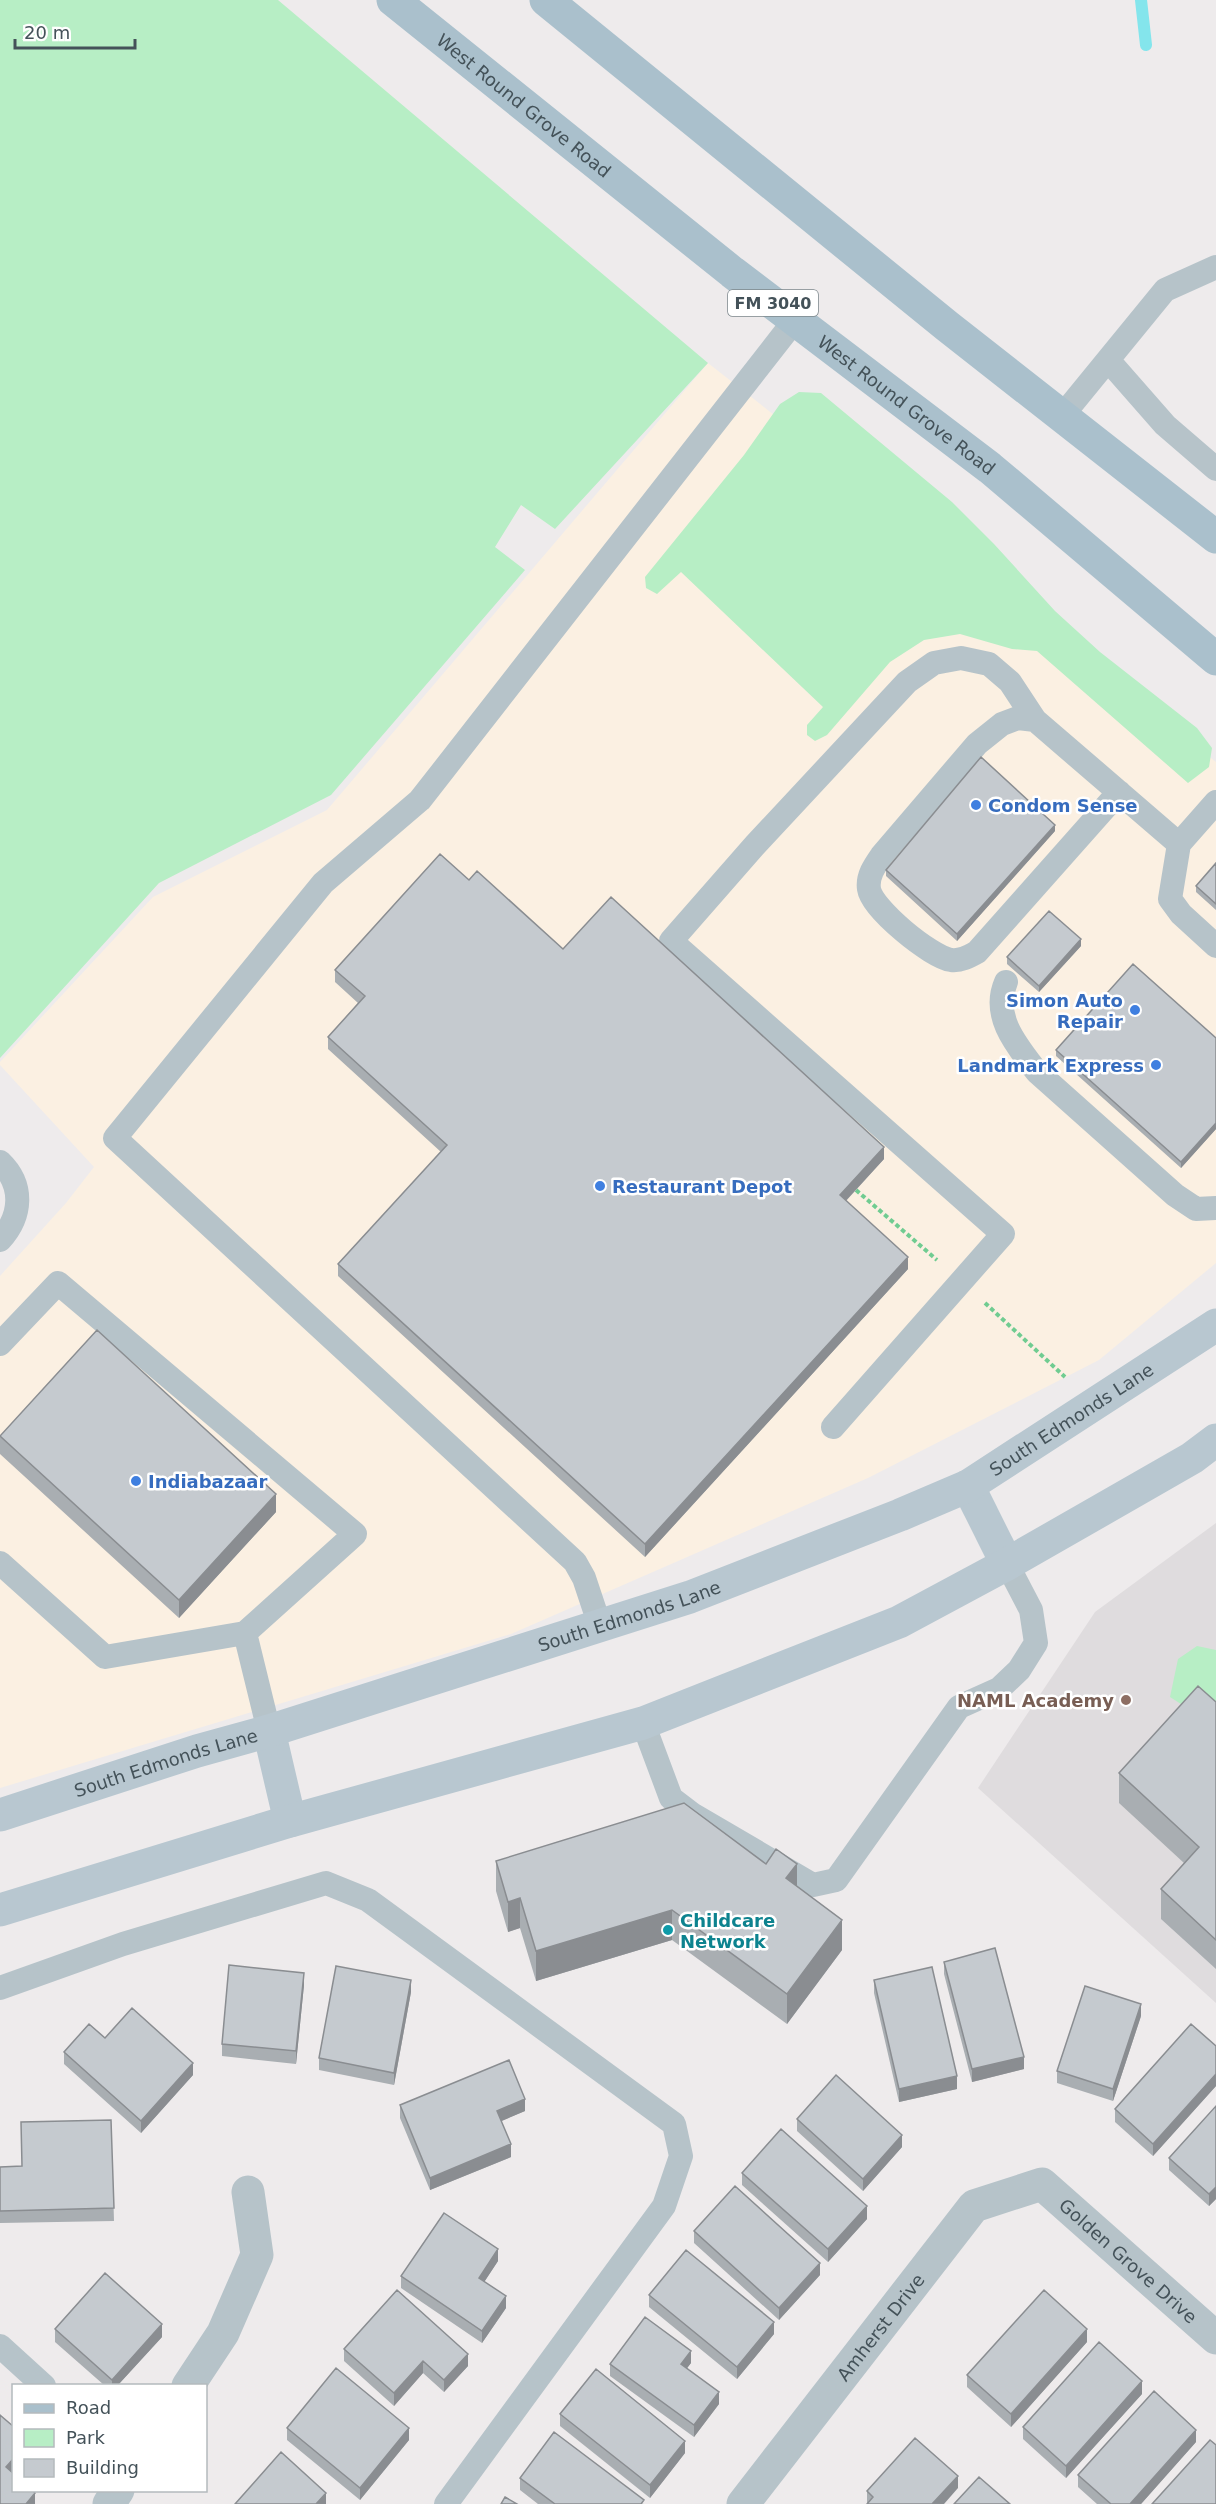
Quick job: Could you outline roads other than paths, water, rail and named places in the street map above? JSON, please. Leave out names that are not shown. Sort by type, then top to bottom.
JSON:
[{"type":"main road","name":"West Round Grove Road","points":[[393,0],[732,272],[990,468],[1216,659]]},
{"type":"main road","points":[[546,0],[947,326],[1216,537]]},
{"type":"main road","name":"South Edmonds Lane","points":[[0,1815],[197,1750],[269,1731],[690,1597],[968,1486],[1216,1325]]},
{"type":"main road","points":[[0,1910],[290,1821],[644,1723],[898,1622],[1007,1564],[1192,1458],[1216,1440]]},
{"type":"main road","points":[[968,1486],[1007,1564]]},
{"type":"main road","points":[[269,1731],[290,1821]]},
{"type":"street","name":"Golden Grove Drive","points":[[1042,2184],[1216,2338]]},
{"type":"street","name":"Amherst Drive","points":[[743,2504],[974,2206],[1042,2184]]},
{"type":"street","points":[[189,2384],[223,2333],[257,2255],[248,2192]]},
{"type":"lane","points":[[1062,416],[1165,290],[1213,273]]},
{"type":"lane","points":[[600,1626],[584,1578],[574,1562],[115,1138],[323,883],[420,800],[795,320]]},
{"type":"lane","points":[[1108,360],[1165,425],[1216,469]]},
{"type":"lane","points":[[832,1427],[1003,1234],[671,941],[756,844],[908,682],[934,663],[961,658],[989,664],[1010,682],[1035,720],[1179,844]]},
{"type":"lane","points":[[1035,720],[1018,718],[1002,724],[977,744],[882,855],[870,873],[869,889],[878,906],[888,916],[933,954],[949,960],[961,960],[977,952],[1119,792]]},
{"type":"lane","points":[[1212,814],[1179,844],[1170,899],[1180,914],[1216,946]]},
{"type":"lane","points":[[1006,982],[1001,998],[1007,1030],[1037,1072],[1175,1195],[1196,1209],[1216,1208]]},
{"type":"lane","points":[[0,1162],[10,1172],[19,1200],[8,1231],[0,1240]]},
{"type":"lane","points":[[0,1344],[58,1282],[355,1534],[245,1634],[105,1657],[0,1563]]},
{"type":"lane","points":[[644,1723],[671,1798],[692,1814],[813,1886],[836,1880],[959,1707],[999,1689],[1019,1670],[1036,1643],[1031,1610],[1007,1564]]},
{"type":"lane","points":[[245,1634],[269,1731]]},
{"type":"lane","points":[[0,1988],[123,1944],[326,1883],[368,1900],[674,2124],[681,2156],[664,2206],[446,2504]]},
{"type":"lane","points":[[0,2346],[43,2384]]},
{"type":"waterway","points":[[1141,0],[1146,45]]},
{"type":"place","name":"Condom Sense","points":[[976,805]]},
{"type":"place","name":"Simon Auto Repair","points":[[1135,1010]]},
{"type":"place","name":"Landmark Express","points":[[1156,1065]]},
{"type":"place","name":"Restaurant Depot","points":[[600,1186]]},
{"type":"place","name":"Indiabazaar","points":[[136,1481]]},
{"type":"place","name":"NAML Academy","points":[[1126,1700]]},
{"type":"place","name":"Childcare Network","points":[[668,1930]]}]
